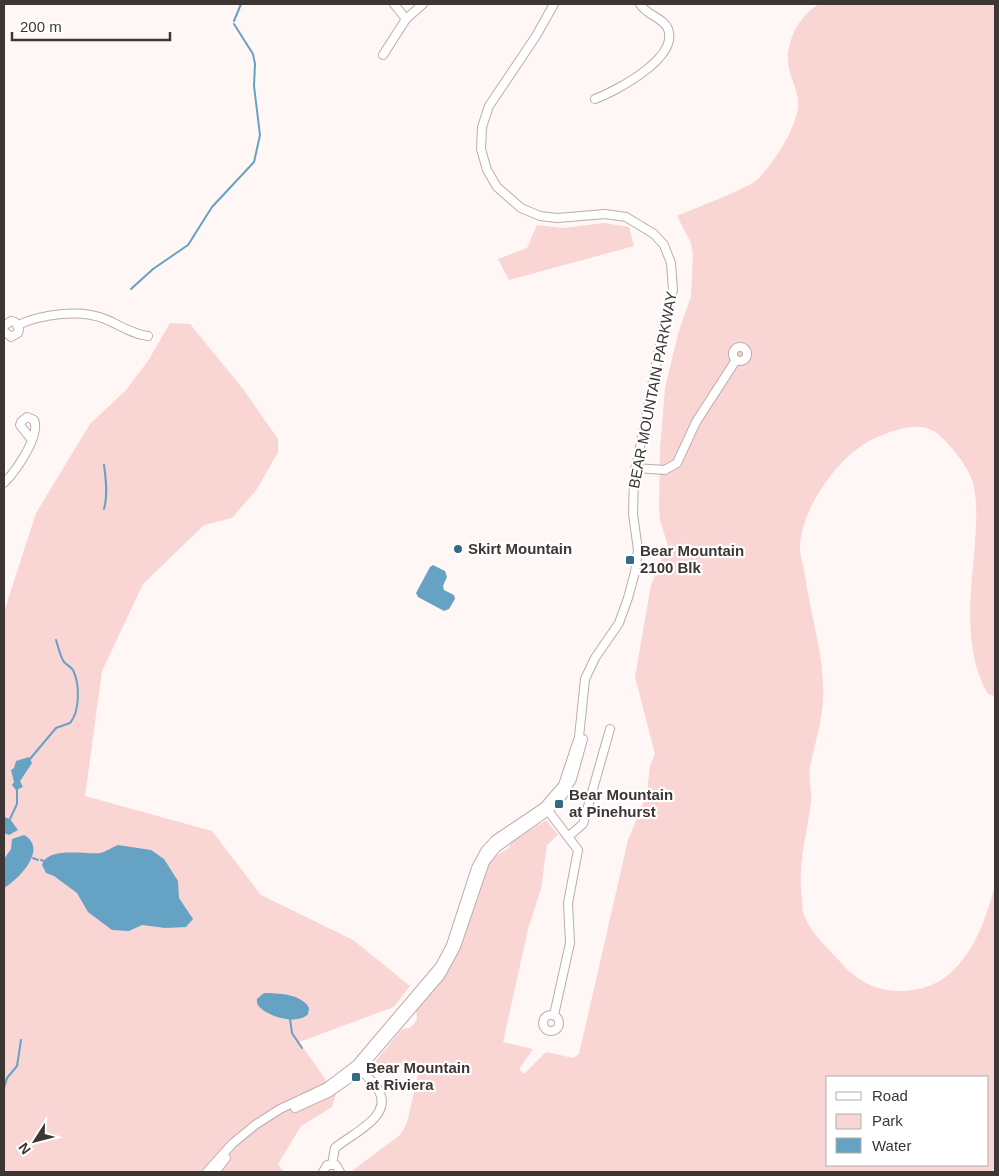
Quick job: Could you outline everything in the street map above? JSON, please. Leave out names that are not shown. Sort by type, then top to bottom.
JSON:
[{"type":"street","points":[[394,4],[406,19]]},
{"type":"street","points":[[383,55],[406,19],[423,4]]},
{"type":"street","points":[[595,99],[611,93],[654,64],[666,50],[670,38],[669,30],[640,4]]},
{"type":"street","name":"BEAR MOUNTAIN PARKWAY","points":[[215,1172],[235,1147],[257,1128],[282,1113],[330,1092],[358,1068],[445,969],[456,947],[482,871],[490,855],[502,843],[546,809],[568,787],[578,760],[586,721],[589,670],[618,624],[635,572],[638,550],[632,501],[636,468],[673,290],[673,273],[668,253],[654,234],[626,217],[606,214],[557,218],[540,216],[522,208],[504,195],[491,178],[481,149],[482,127],[489,106],[539,31],[550,6]]},
{"type":"street","points":[[4,326],[11,321],[18,325],[43,317],[81,315],[98,317],[133,333],[148,336]]},
{"type":"street","points":[[4,332],[7,336],[15,336],[18,333],[18,325]]},
{"type":"street","points":[[636,468],[665,470],[677,463],[696,422],[736,360]]},
{"type":"street","points":[[4,483],[19,466],[31,439]]},
{"type":"street","points":[[568,836],[584,824],[610,729]]},
{"type":"street","points":[[546,809],[576,846],[578,854],[568,903],[570,943],[554,1015]]},
{"type":"street","points":[[332,1164],[335,1148],[372,1120],[380,1109],[380,1092],[358,1068]]},
{"type":"street","name":"BEAR MOUNTAIN PARKWAY","points":[[208,1172],[232,1144],[255,1125],[280,1109],[328,1087],[358,1068]]},
{"type":"street","points":[[323,1172],[327,1165],[332,1164],[336,1165],[340,1172]]},
{"type":"green space","points":[[819,4],[995,4],[995,696],[988,694],[980,677],[974,659],[971,640],[970,601],[975,543],[975,492],[970,475],[964,465],[952,448],[939,435],[926,428],[906,428],[877,437],[855,450],[831,475],[820,491],[806,519],[800,548],[820,653],[823,684],[821,717],[809,776],[811,802],[801,874],[803,913],[811,929],[857,978],[874,987],[892,991],[913,990],[930,985],[946,977],[969,951],[985,918],[995,884],[995,1172],[355,1172],[353,1170],[400,1135],[407,1123],[420,1066],[412,1064],[375,1074],[369,1069],[402,1029],[410,1028],[417,1020],[416,1011],[442,980],[457,955],[489,864],[494,857],[509,848],[511,842],[546,820],[558,835],[547,845],[541,889],[528,929],[503,1042],[533,1049],[519,1069],[524,1074],[546,1052],[573,1058],[579,1054],[628,840],[647,793],[650,766],[655,754],[635,677],[651,585],[668,546],[660,520],[659,507],[660,449],[665,388],[678,334],[691,296],[693,255],[691,243],[677,216],[753,183],[778,154],[790,133],[798,103],[788,62],[789,45],[796,28],[806,14]]},
{"type":"green space","points":[[604,223],[629,227],[634,246],[509,280],[498,259],[527,248],[537,225],[563,228]]},
{"type":"green space","points":[[170,323],[190,324],[243,389],[278,439],[278,452],[257,489],[232,518],[204,525],[143,584],[102,671],[85,796],[212,831],[261,895],[353,940],[410,986],[394,1007],[299,1042],[336,1094],[332,1107],[301,1126],[278,1164],[284,1172],[4,1172],[4,612],[36,513],[90,424],[126,390],[148,361]]},
{"type":"water","points":[[433,565],[445,571],[447,577],[443,586],[444,590],[454,595],[455,599],[449,609],[444,611],[418,597],[416,593],[430,567]]},
{"type":"water","points":[[29,757],[32,763],[20,781],[23,787],[16,790],[12,785],[14,782],[11,770],[14,768],[16,761]]},
{"type":"water","points":[[4,817],[10,819],[18,830],[9,835],[4,833]]},
{"type":"water","points":[[24,835],[31,841],[33,848],[29,864],[17,878],[4,888],[4,859],[11,849],[12,839]]},
{"type":"water","points":[[118,845],[151,850],[164,859],[178,881],[179,898],[193,919],[186,927],[165,928],[142,925],[129,931],[112,930],[88,912],[77,893],[54,876],[46,873],[42,865],[51,855],[59,853],[100,853]]},
{"type":"water","points":[[264,993],[276,993],[295,997],[306,1003],[309,1008],[308,1014],[303,1018],[289,1019],[266,1012],[257,1003],[257,999]]},
{"type":"waterway","points":[[234,21],[241,4]]},
{"type":"waterway","points":[[131,289],[153,269],[188,245],[212,207],[254,162],[260,135],[254,86],[255,64],[253,54],[234,24]]},
{"type":"waterway","points":[[104,465],[106,481],[104,509]]},
{"type":"waterway","points":[[30,759],[56,728],[70,723],[76,712],[77,682],[72,669],[64,662],[56,640]]},
{"type":"waterway","points":[[10,819],[17,804],[17,789]]},
{"type":"waterway","points":[[33,858],[38,860]]},
{"type":"waterway","points":[[290,1019],[292,1033],[302,1048]]},
{"type":"waterway","points":[[4,1088],[7,1078],[17,1066],[21,1040]]},
{"type":"place","name":"Skirt Mountain","points":[[458,549]]},
{"type":"place","name":"Bear Mountain 2100 Blk","points":[[630,560]]},
{"type":"place","name":"Bear Mountain at Pinehurst","points":[[559,804]]},
{"type":"place","name":"Bear Mountain at Riviera","points":[[356,1077]]}]
